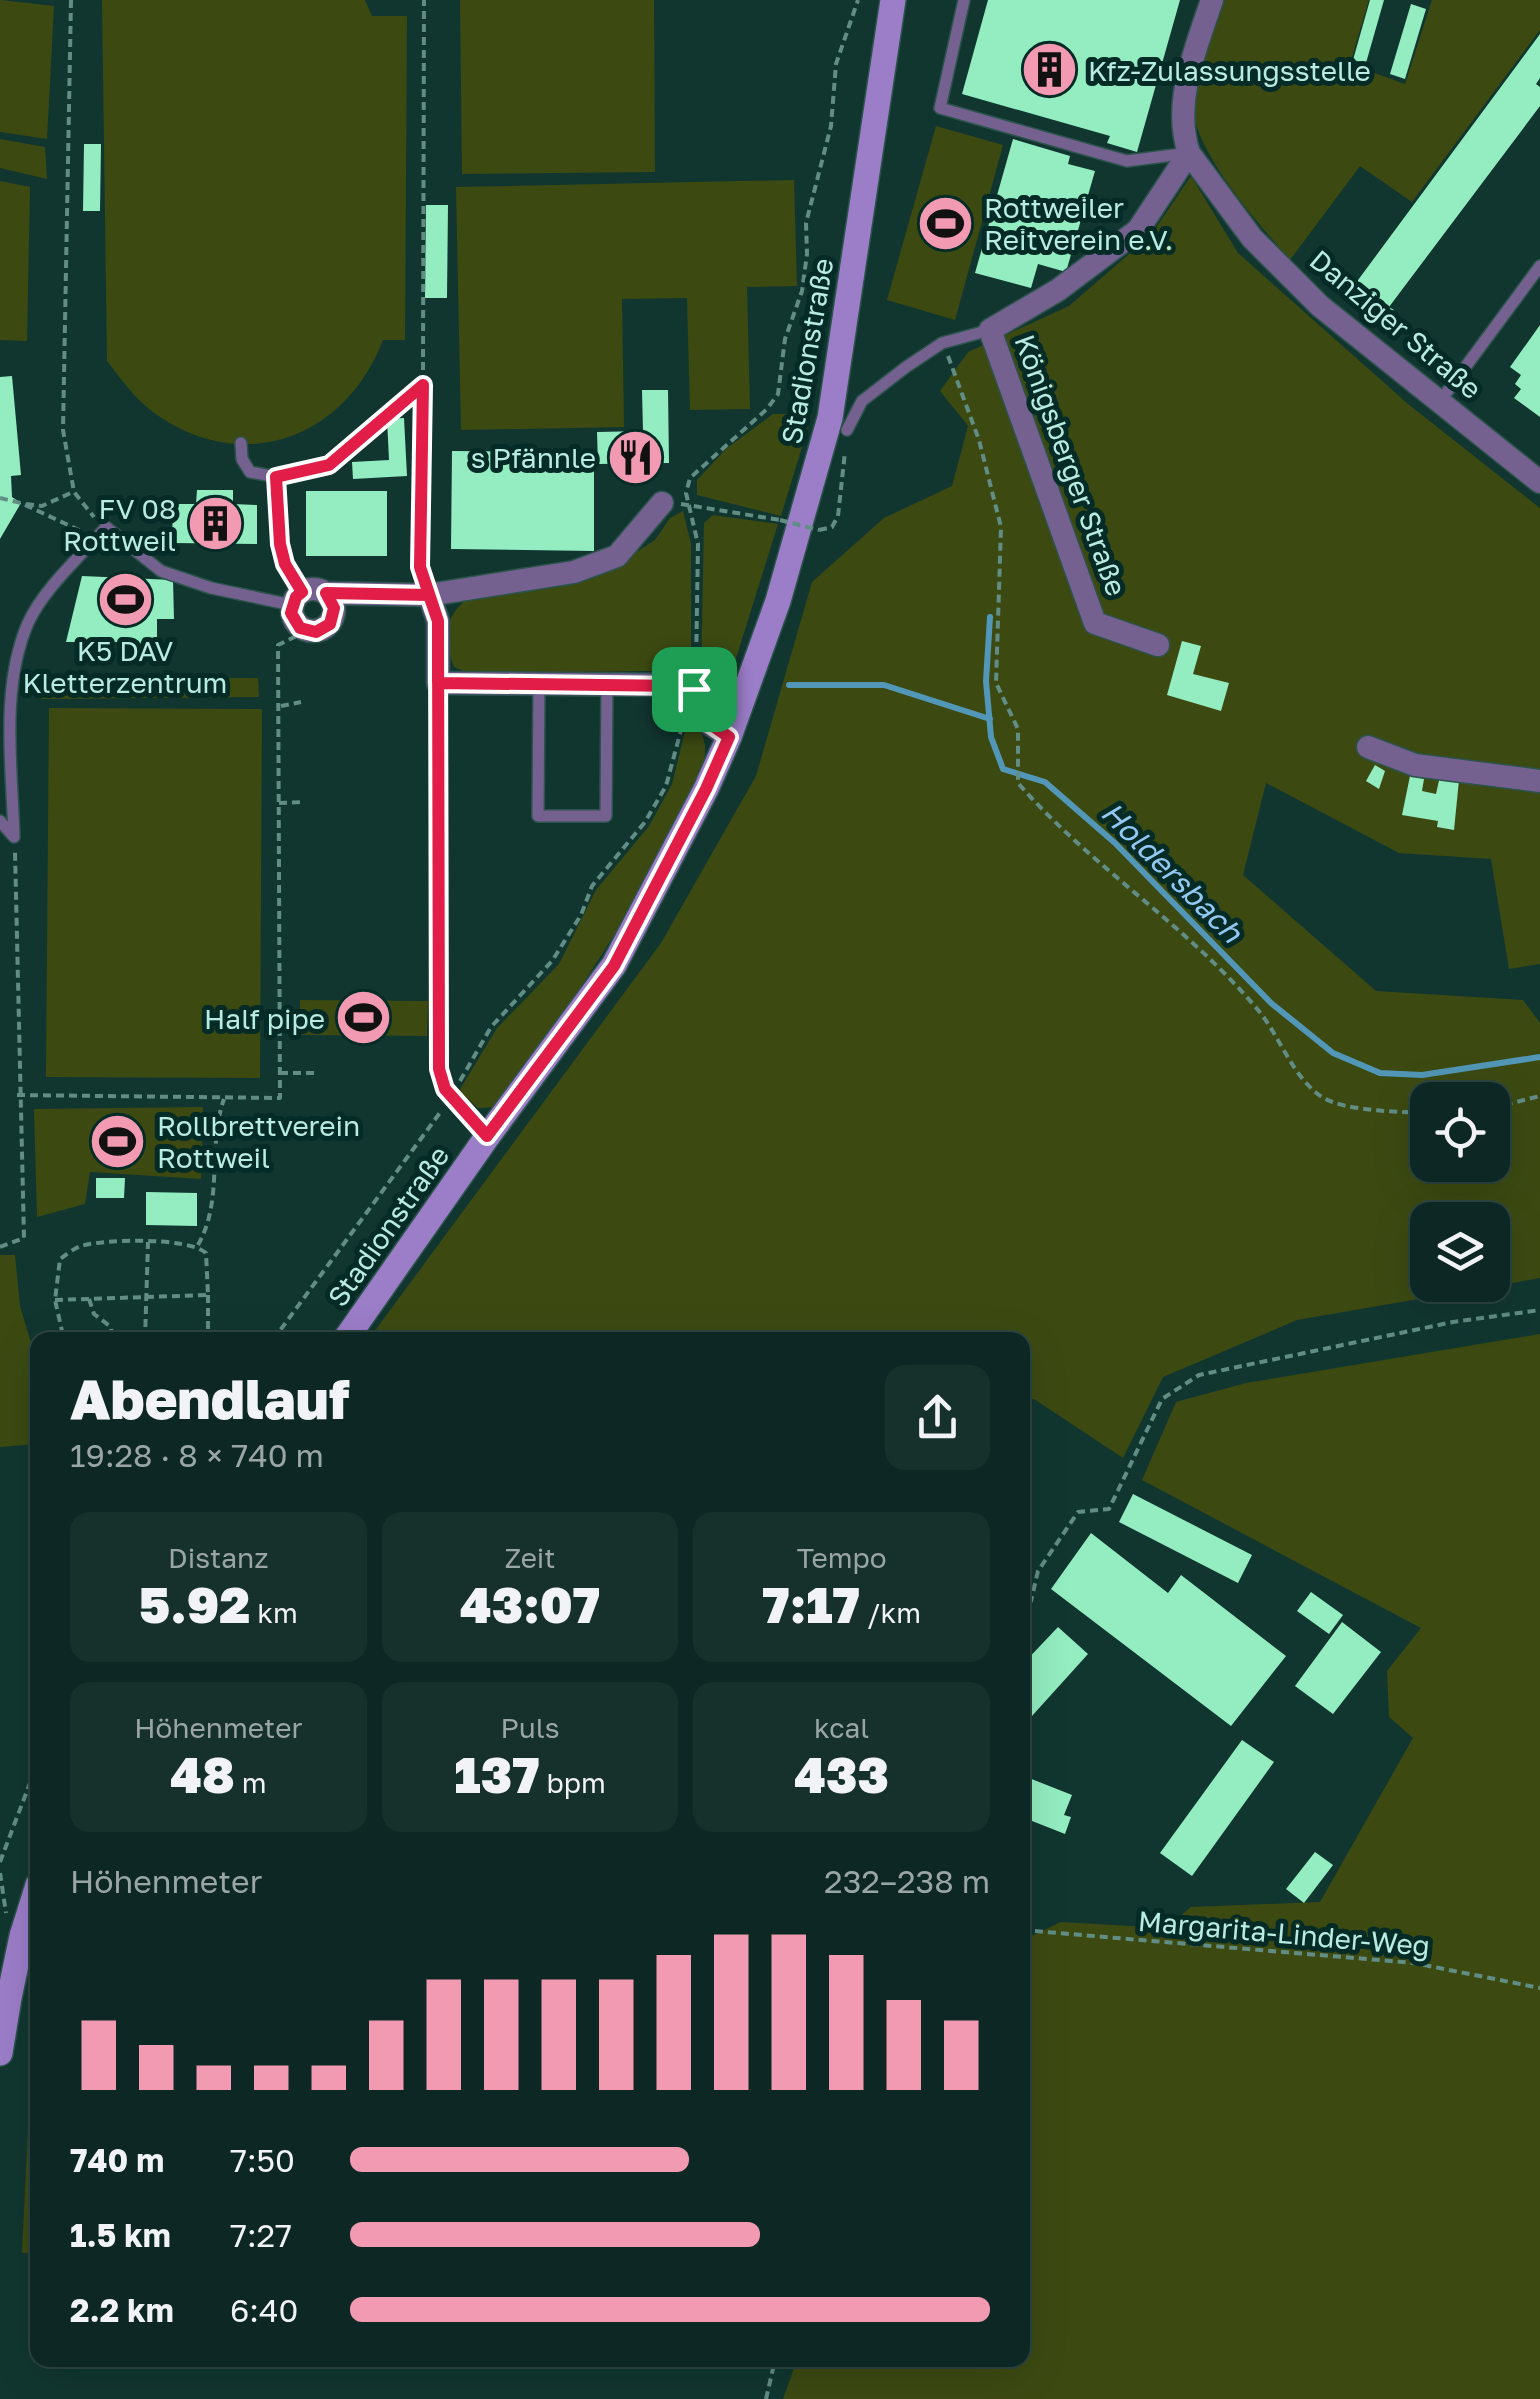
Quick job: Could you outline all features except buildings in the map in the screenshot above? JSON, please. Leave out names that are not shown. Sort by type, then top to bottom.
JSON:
[{"type":"street","name":"Stadionstraße","points":[[351,1332],[487,1136],[614,966],[729,737],[778,601],[830,418],[893,0]]},
{"type":"street","points":[[1189,153],[1182,106],[1212,0]]},
{"type":"street","name":"Königsberger Straße","points":[[1158,645],[1095,623],[990,330],[1058,290],[1138,230],[1189,153]]},
{"type":"street","name":"Danziger Straße","points":[[1189,153],[1252,238],[1300,287],[1540,482]]},
{"type":"street","points":[[326,593],[334,608],[330,624],[316,632],[307,631],[294,621],[297,598],[319,589],[326,593],[429,595],[574,572],[618,556],[662,503]]},
{"type":"street","points":[[429,595],[438,621],[438,683],[664,687],[691,698],[742,702]]},
{"type":"street","points":[[691,698],[729,737]]},
{"type":"street","points":[[1368,748],[1415,765],[1540,782]]},
{"type":"street","points":[[0,2053],[15,1930],[30,1901]]},
{"type":"lane","points":[[964,0],[940,108],[1127,161],[1189,153]]},
{"type":"lane","points":[[1440,400],[1540,266]]},
{"type":"lane","points":[[847,430],[862,401],[942,343],[990,330]]},
{"type":"lane","points":[[241,443],[242,459],[250,472],[276,477],[329,465],[423,385]]},
{"type":"lane","points":[[423,385],[420,567],[429,595]]},
{"type":"lane","points":[[14,837],[10,702],[14,661],[29,620],[106,526],[162,571],[211,588],[297,598],[280,544],[276,477]]},
{"type":"lane","points":[[438,683],[439,1069],[451,1097],[487,1136]]},
{"type":"lane","points":[[539,684],[538,816],[606,816],[607,685]]},
{"type":"lane","points":[[0,821],[14,837]]},
{"type":"path","points":[[70,0],[63,430],[74,492],[106,526]]},
{"type":"path","points":[[423,385],[424,0]]},
{"type":"path","points":[[280,1332],[451,1097],[491,1027],[552,961],[582,915],[592,886],[645,822],[666,786],[691,698],[698,544],[686,492],[690,478],[767,410],[778,394],[785,339],[802,291],[808,254],[806,223],[831,126],[836,64],[858,0]]},
{"type":"path","points":[[942,343],[979,440],[1001,526],[996,684],[1018,729],[1018,783],[1042,811],[1195,944],[1260,1012],[1288,1058],[1322,1098],[1410,1112]]},
{"type":"path","points":[[690,505],[819,530],[832,527],[838,516],[847,430]]},
{"type":"path","points":[[0,498],[42,506],[74,492]]},
{"type":"path","points":[[21,503],[96,538]]},
{"type":"path","points":[[18,1095],[280,1098],[278,645],[307,631]]},
{"type":"path","points":[[279,706],[300,702]]},
{"type":"path","points":[[279,804],[302,802]]},
{"type":"path","points":[[0,1247],[24,1238],[14,837]]},
{"type":"path","points":[[280,1073],[318,1073]]},
{"type":"path","points":[[1510,1104],[1540,1096]]},
{"type":"path","points":[[197,1246],[212,1216],[218,1116],[224,1099]]},
{"type":"path","points":[[145,1332],[148,1242]]},
{"type":"path","points":[[62,1332],[55,1300],[60,1258],[81,1246],[148,1242],[197,1246],[206,1253],[208,1332]]},
{"type":"path","points":[[55,1300],[208,1295]]},
{"type":"path","points":[[89,1299],[94,1314],[111,1332]]},
{"type":"path","points":[[1030,1601],[1038,1571],[1078,1512],[1109,1509],[1162,1399],[1198,1375],[1453,1322],[1540,1310]]},
{"type":"path","points":[[0,1862],[30,1783]]},
{"type":"path","points":[[0,1873],[15,1930]]},
{"type":"path","name":"Margarita-Linder-Weg","points":[[1030,1931],[1414,1963],[1540,1988]]},
{"type":"path","points":[[766,2399],[773,2367]]},
{"type":"green space","points":[[0,0],[54,6],[47,139],[0,132]]},
{"type":"green space","points":[[102,0],[365,0],[372,16],[407,16],[405,340],[383,340],[366,374],[344,402],[317,423],[287,438],[255,444],[221,442],[187,432],[146,407],[107,361]]},
{"type":"green space","points":[[460,0],[654,0],[655,172],[462,174]]},
{"type":"green space","points":[[1224,0],[1369,0],[1350,64],[1405,84],[1432,0],[1540,0],[1540,30],[1412,202],[1360,166],[1290,260],[1219,170],[1198,131],[1193,112],[1199,71]]},
{"type":"green space","name":"Rottweiler Reitverein e.V.","points":[[936,126],[1003,145],[955,320],[887,300]]},
{"type":"green space","points":[[0,139],[45,147],[47,179],[0,168]]},
{"type":"green space","points":[[1191,176],[1238,253],[1408,404],[1540,508],[1540,964],[1509,969],[1491,859],[1399,853],[1266,783],[1243,875],[1376,991],[1523,1000],[1540,1023],[1540,1278],[1510,1283],[1510,1202],[1410,1202],[1410,1300],[1297,1320],[1163,1377],[1123,1458],[1030,1399],[1030,1332],[374,1332],[661,943],[756,776],[812,582],[884,518],[952,486],[968,426],[940,391],[968,352],[1069,306],[1151,235]]},
{"type":"green space","points":[[794,180],[797,286],[747,287],[750,409],[690,410],[687,298],[622,299],[624,427],[461,430],[456,187]]},
{"type":"green space","points":[[0,181],[30,187],[27,341],[0,340]]},
{"type":"green space","points":[[773,414],[812,414],[781,516],[697,495],[697,480],[727,448]]},
{"type":"green space","points":[[683,511],[691,544],[691,679],[654,671],[469,673],[454,667],[448,628],[455,612],[469,598],[620,563],[655,540],[670,518]]},
{"type":"green space","points":[[713,515],[778,524],[729,681],[701,680],[704,523]]},
{"type":"green space","points":[[258,678],[259,697],[41,699],[41,679]]},
{"type":"green space","points":[[49,708],[262,709],[260,1078],[46,1077]]},
{"type":"green space","points":[[688,719],[701,733],[705,751],[701,775],[685,810],[608,945],[542,1043],[496,1107],[478,1108],[459,1091],[497,1028],[559,964],[596,890],[649,826],[672,784]]},
{"type":"green space","name":"Half pipe","points":[[300,1000],[428,1001],[427,1036],[300,1035]]},
{"type":"green space","name":"Rollbrettverein Rottweil","points":[[203,1107],[201,1179],[90,1172],[85,1204],[37,1217],[34,1109]]},
{"type":"green space","points":[[0,1255],[15,1255],[20,1306],[30,1340],[30,1445],[0,1447]]},
{"type":"green space","points":[[1540,1334],[1540,2399],[783,2399],[794,2367],[1030,2367],[1030,1937],[1061,1922],[1165,1928],[1191,1907],[1320,1902],[1413,1738],[1389,1717],[1387,1671],[1421,1628],[1142,1480],[1176,1402],[1246,1383]]},
{"type":"green space","points":[[30,2088],[30,2253],[22,2253]]},
{"type":"waterway","name":"Holdersbach","points":[[990,617],[986,681],[991,737],[1003,769],[1045,782],[1115,843],[1271,1003],[1333,1053],[1380,1073],[1422,1075],[1540,1057]]},
{"type":"waterway","name":"Holdersbach","points":[[789,685],[884,685],[990,719]]},
{"type":"place","name":"Kfz-Zulassungsstelle","points":[[1049,70]]},
{"type":"place","name":"Rottweiler Reitverein e.V.","points":[[945,223]]},
{"type":"place","name":"s Pfännle","points":[[635,457]]},
{"type":"place","name":"FV 08 Rottweil","points":[[215,524]]},
{"type":"place","name":"K5 DAV Kletterzentrum","points":[[125,599]]},
{"type":"place","name":"Half pipe","points":[[364,1018]]},
{"type":"place","name":"Rollbrettverein Rottweil","points":[[118,1141]]},
{"type":"route","points":[[694,689],[653,685],[438,683],[438,621],[420,567],[423,385],[329,465],[306,467],[276,477],[280,488],[280,544],[285,564],[302,592],[292,604],[291,613],[300,628],[316,632],[330,624],[334,608],[326,593],[429,595],[438,621],[439,1069],[445,1089],[487,1136],[614,966],[706,789],[729,737],[687,708],[694,689]]}]
